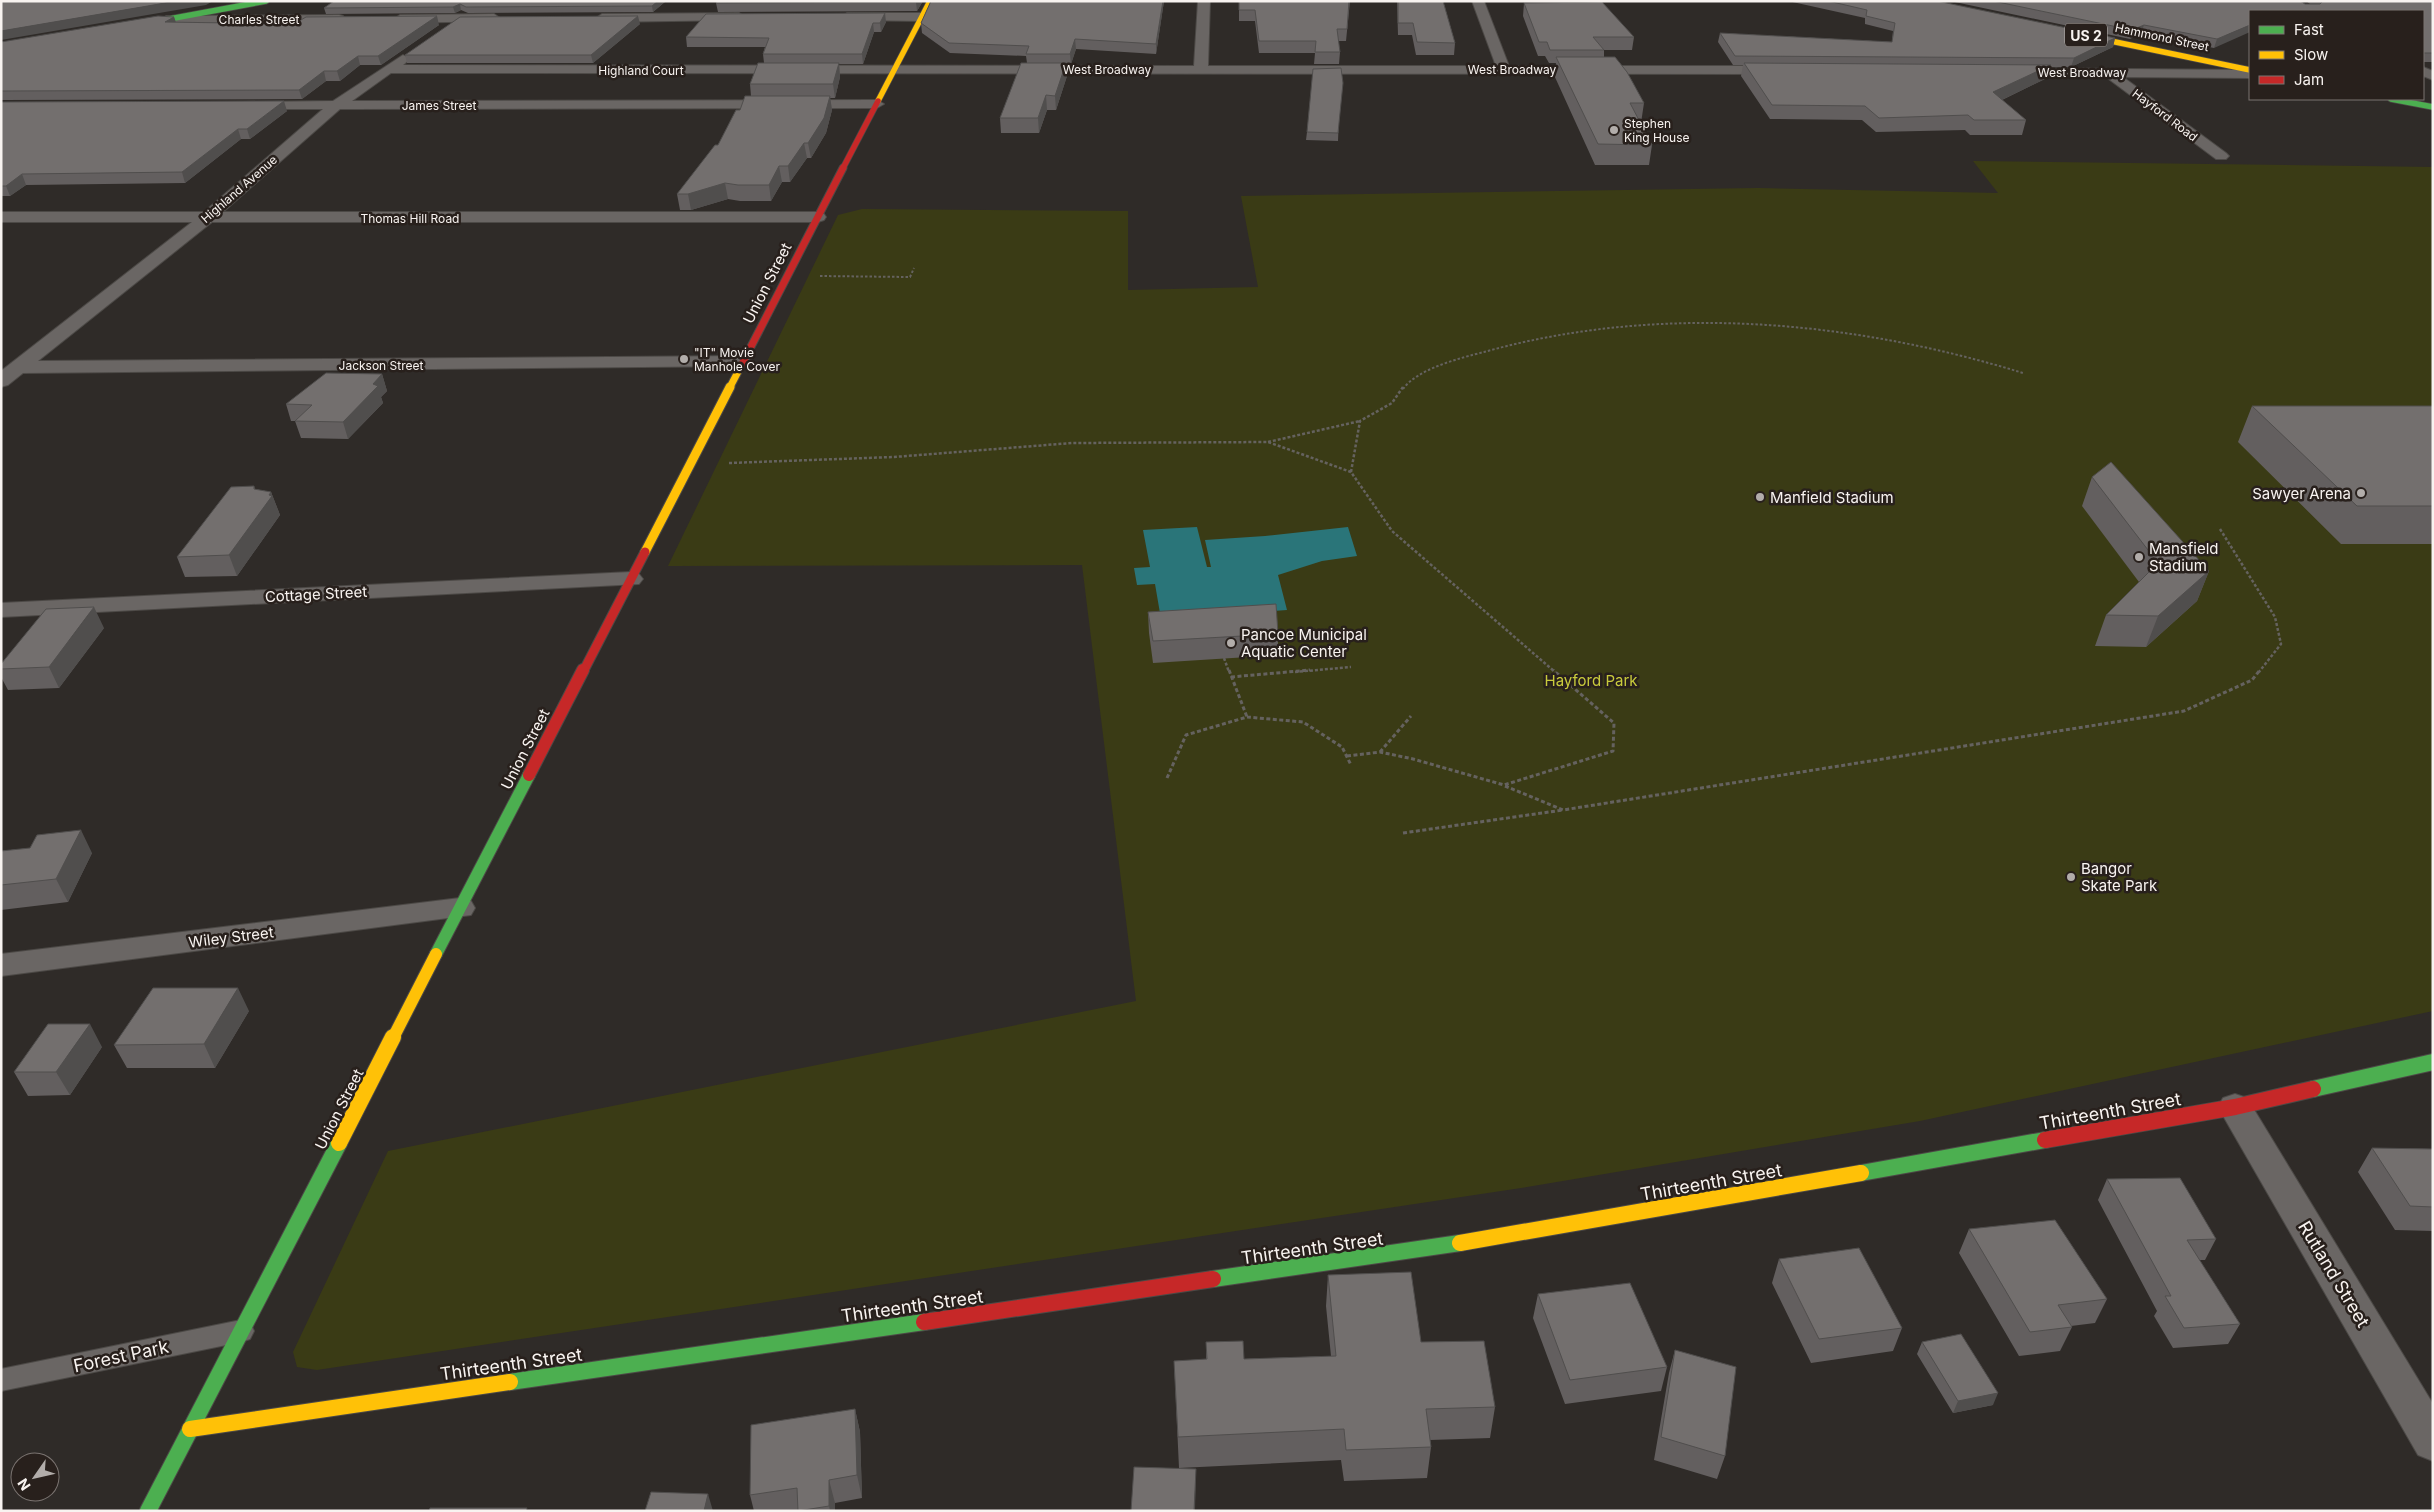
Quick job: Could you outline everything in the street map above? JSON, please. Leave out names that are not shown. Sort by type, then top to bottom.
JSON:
[{"type":"main road","points":[[127,26],[266,1]]},
{"type":"main road","name":"Union Street","points":[[148,1511],[930,1]]},
{"type":"main road","name":"Hammond Street","points":[[2067,31],[2249,70]]},
{"type":"main road","points":[[2396,100],[2433,108]]},
{"type":"main road","name":"Thirteenth Street","points":[[190,1429],[1476,1241],[2235,1107],[2433,1062]]},
{"type":"street","points":[[226,9],[239,1]]},
{"type":"street","points":[[435,35],[480,1]]},
{"type":"street","points":[[1201,68],[1204,1]]},
{"type":"street","points":[[1478,1],[1504,68]]},
{"type":"street","points":[[587,18],[754,17]]},
{"type":"street","points":[[833,17],[922,17]]},
{"type":"street","points":[[390,19],[508,18]]},
{"type":"street","name":"Charles Street","points":[[166,20],[352,19]]},
{"type":"street","name":"Highland Avenue","points":[[1,382],[207,218],[336,105],[412,52]]},
{"type":"street","name":"West Broadway","points":[[894,71],[1201,68],[1792,70]]},
{"type":"street","name":"Highland Court","points":[[388,69],[894,71]]},
{"type":"street","name":"West Broadway","points":[[2000,72],[2249,74]]},
{"type":"street","name":"Hayford Road","points":[[2109,73],[2221,156]]},
{"type":"street","name":"James Street","points":[[237,105],[877,104]]},
{"type":"street","name":"Thomas Hill Road","points":[[1,217],[818,216]]},
{"type":"street","name":"Jackson Street","points":[[19,367],[743,362]]},
{"type":"street","name":"Cottage Street","points":[[1,610],[631,579]]},
{"type":"street","name":"Wiley Street","points":[[1,965],[460,908]]},
{"type":"street","name":"Rutland Street","points":[[2235,1107],[2433,1442]]},
{"type":"lane","name":"Forest Park","points":[[1,1380],[241,1332]]},
{"type":"path","points":[[817,276],[910,277],[914,268]]},
{"type":"path","points":[[729,463],[894,457],[1072,443],[1268,442],[1360,421],[1392,404],[1408,381],[1453,360],[1511,344],[1633,324],[1742,324],[1862,334],[1974,358],[2023,373]]},
{"type":"path","points":[[1351,472],[1360,421]]},
{"type":"path","points":[[1268,442],[1351,472],[1392,531],[1614,723],[1612,751],[1504,786]]},
{"type":"path","points":[[1403,834],[2184,711],[2252,680],[2281,644],[2275,617],[2220,529]]},
{"type":"path","points":[[1224,658],[1247,718]]},
{"type":"path","points":[[1231,677],[1351,667]]},
{"type":"path","points":[[1380,752],[1412,716]]},
{"type":"path","points":[[1166,778],[1186,735],[1247,718],[1303,722],[1342,747],[1351,765]]},
{"type":"path","points":[[1347,756],[1380,752],[1413,759],[1504,786],[1563,810]]},
{"type":"green space","name":"Hayford Park","points":[[1973,161],[2433,167],[2433,1011],[1920,1121],[1527,1187],[317,1370],[297,1367],[293,1352],[388,1151],[1136,1001],[1082,565],[668,566],[838,215],[862,209],[1128,211],[1128,290],[1258,287],[1241,196],[1758,188],[1998,193]]},
{"type":"water","points":[[1197,527],[1207,567],[1211,567],[1205,540],[1348,527],[1357,556],[1322,561],[1278,575],[1287,610],[1161,619],[1155,584],[1137,585],[1134,568],[1150,567],[1143,530]]},
{"type":"building","points":[[1,1],[177,1],[1,31]]},
{"type":"building","points":[[334,1],[658,1],[652,6],[466,7],[460,4],[453,7],[324,8]]},
{"type":"building","points":[[718,1],[916,1],[916,2],[716,3]]},
{"type":"building","points":[[931,1],[1163,1],[1156,44],[1075,39],[1070,54],[1026,54],[1029,46],[949,43],[921,23]]},
{"type":"building","points":[[1239,1],[1349,1],[1347,29],[1337,29],[1340,52],[1315,52],[1316,41],[1259,41],[1255,10],[1239,10]]},
{"type":"building","points":[[1398,1],[1443,1],[1455,43],[1417,42],[1413,23],[1398,23]]},
{"type":"building","points":[[1828,1],[1937,1],[2115,38],[2074,58],[1735,56],[1720,33],[1892,42],[1895,23],[1866,16],[1867,10]]},
{"type":"building","points":[[1993,1],[2300,1],[2305,4],[2320,4],[2322,2],[2320,1],[2433,1],[2433,53],[2424,53],[2424,10],[2249,10],[2249,25],[2217,39],[2144,25],[2132,30]]},
{"type":"building","points":[[1602,2],[1634,37],[1593,37],[1604,50],[1550,50],[1547,42],[1539,42],[1524,3]]},
{"type":"building","points":[[885,13],[880,23],[873,23],[862,54],[763,54],[769,38],[686,37],[706,14]]},
{"type":"building","points":[[158,16],[174,17],[165,22],[294,24],[306,17],[437,16],[378,56],[358,56],[337,71],[324,71],[299,90],[1,91],[1,42]]},
{"type":"building","points":[[638,16],[591,55],[405,55],[460,17]]},
{"type":"building","points":[[1556,57],[1615,57],[1627,72],[1644,103],[1630,103],[1652,145],[1598,144]]},
{"type":"building","points":[[758,63],[839,63],[833,84],[750,84]]},
{"type":"building","points":[[1021,63],[1066,63],[1055,96],[1046,95],[1038,118],[1000,118]]},
{"type":"building","points":[[1744,63],[2051,65],[1993,92],[2026,120],[1974,120],[1968,115],[1879,118],[1865,106],[1772,105]]},
{"type":"building","points":[[1341,68],[1343,83],[1338,133],[1307,132],[1313,69]]},
{"type":"building","points":[[745,96],[830,96],[824,118],[808,143],[804,143],[788,166],[779,166],[769,185],[725,183],[688,194],[677,194],[715,145],[718,145],[736,110],[740,110]]},
{"type":"building","points":[[284,101],[247,129],[238,129],[182,172],[22,174],[6,186],[1,186],[1,102]]},
{"type":"building","points":[[326,373],[382,374],[373,384],[378,386],[343,422],[295,421],[312,405],[286,404]]},
{"type":"building","points":[[2252,406],[2433,406],[2433,506],[2357,506]]},
{"type":"building","points":[[2111,462],[2209,571],[2158,616],[2106,615],[2158,563],[2092,477]]},
{"type":"building","points":[[254,486],[254,489],[271,492],[269,495],[272,496],[229,555],[177,557],[231,487]]},
{"type":"building","points":[[1276,604],[1278,634],[1153,641],[1148,612]]},
{"type":"building","points":[[94,607],[49,667],[1,669],[1,664],[46,609]]},
{"type":"building","points":[[81,830],[56,879],[1,885],[1,851],[30,848],[37,835]]},
{"type":"building","points":[[153,988],[238,988],[204,1044],[114,1045]]},
{"type":"building","points":[[48,1024],[90,1024],[56,1072],[14,1072]]},
{"type":"building","points":[[2372,1148],[2433,1149],[2433,1207],[2410,1206]]},
{"type":"building","points":[[2180,1178],[2216,1239],[2187,1240],[2240,1324],[2184,1328],[2165,1296],[2171,1296],[2107,1179]]},
{"type":"building","points":[[2055,1220],[2107,1299],[2058,1305],[2072,1327],[2030,1332],[1969,1229]]},
{"type":"building","points":[[1859,1248],[1902,1328],[1819,1339],[1779,1259]]},
{"type":"building","points":[[1411,1272],[1421,1342],[1484,1341],[1495,1407],[1426,1409],[1431,1447],[1346,1450],[1344,1429],[1178,1437],[1174,1361],[1207,1359],[1206,1342],[1243,1341],[1244,1359],[1336,1356],[1328,1275]]},
{"type":"building","points":[[1630,1283],[1667,1367],[1570,1380],[1538,1294]]},
{"type":"building","points":[[1961,1334],[1998,1393],[1958,1401],[1922,1342]]},
{"type":"building","points":[[1675,1350],[1736,1367],[1725,1456],[1661,1437]]},
{"type":"building","points":[[855,1409],[857,1475],[829,1480],[829,1506],[798,1511],[797,1488],[750,1495],[751,1425]]},
{"type":"building","points":[[1134,1467],[1196,1469],[1194,1511],[1131,1511]]},
{"type":"building","points":[[651,1492],[708,1494],[704,1511],[645,1511]]},
{"type":"building","points":[[430,1508],[527,1508],[526,1511],[429,1511]]},
{"type":"traffic: fast","points":[[137,25],[266,1]]},
{"type":"traffic: fast","points":[[2396,100],[2433,107]]},
{"type":"traffic: fast","points":[[436,954],[529,775]]},
{"type":"traffic: fast","points":[[2313,1089],[2433,1062]]},
{"type":"traffic: fast","points":[[1861,1173],[2045,1140]]},
{"type":"traffic: fast","points":[[148,1511],[339,1143]]},
{"type":"traffic: fast","points":[[1213,1279],[1460,1243]]},
{"type":"traffic: fast","points":[[510,1382],[924,1322]]},
{"type":"traffic: slow","points":[[878,101],[930,1]]},
{"type":"traffic: slow","points":[[2077,34],[2249,70]]},
{"type":"traffic: slow","points":[[645,552],[741,366]]},
{"type":"traffic: slow","points":[[339,1143],[436,954]]},
{"type":"traffic: slow","points":[[1460,1243],[1861,1173]]},
{"type":"traffic: slow","points":[[190,1429],[510,1382]]},
{"type":"traffic: jam","points":[[741,366],[878,101]]},
{"type":"traffic: jam","points":[[529,775],[645,552]]},
{"type":"traffic: jam","points":[[2045,1140],[2235,1107],[2313,1089]]},
{"type":"traffic: jam","points":[[924,1322],[1213,1279]]},
{"type":"place","name":"Stephen King House","points":[[1614,130]]},
{"type":"place","name":"\"IT\" Movie Manhole Cover","points":[[684,359]]},
{"type":"place","name":"Sawyer Arena","points":[[2361,493]]},
{"type":"place","name":"Manfield Stadium","points":[[1760,497]]},
{"type":"place","name":"Mansfield Stadium","points":[[2139,557]]},
{"type":"place","name":"Pancoe Municipal Aquatic Center","points":[[1231,643]]},
{"type":"place","name":"Bangor Skate Park","points":[[2071,877]]}]
